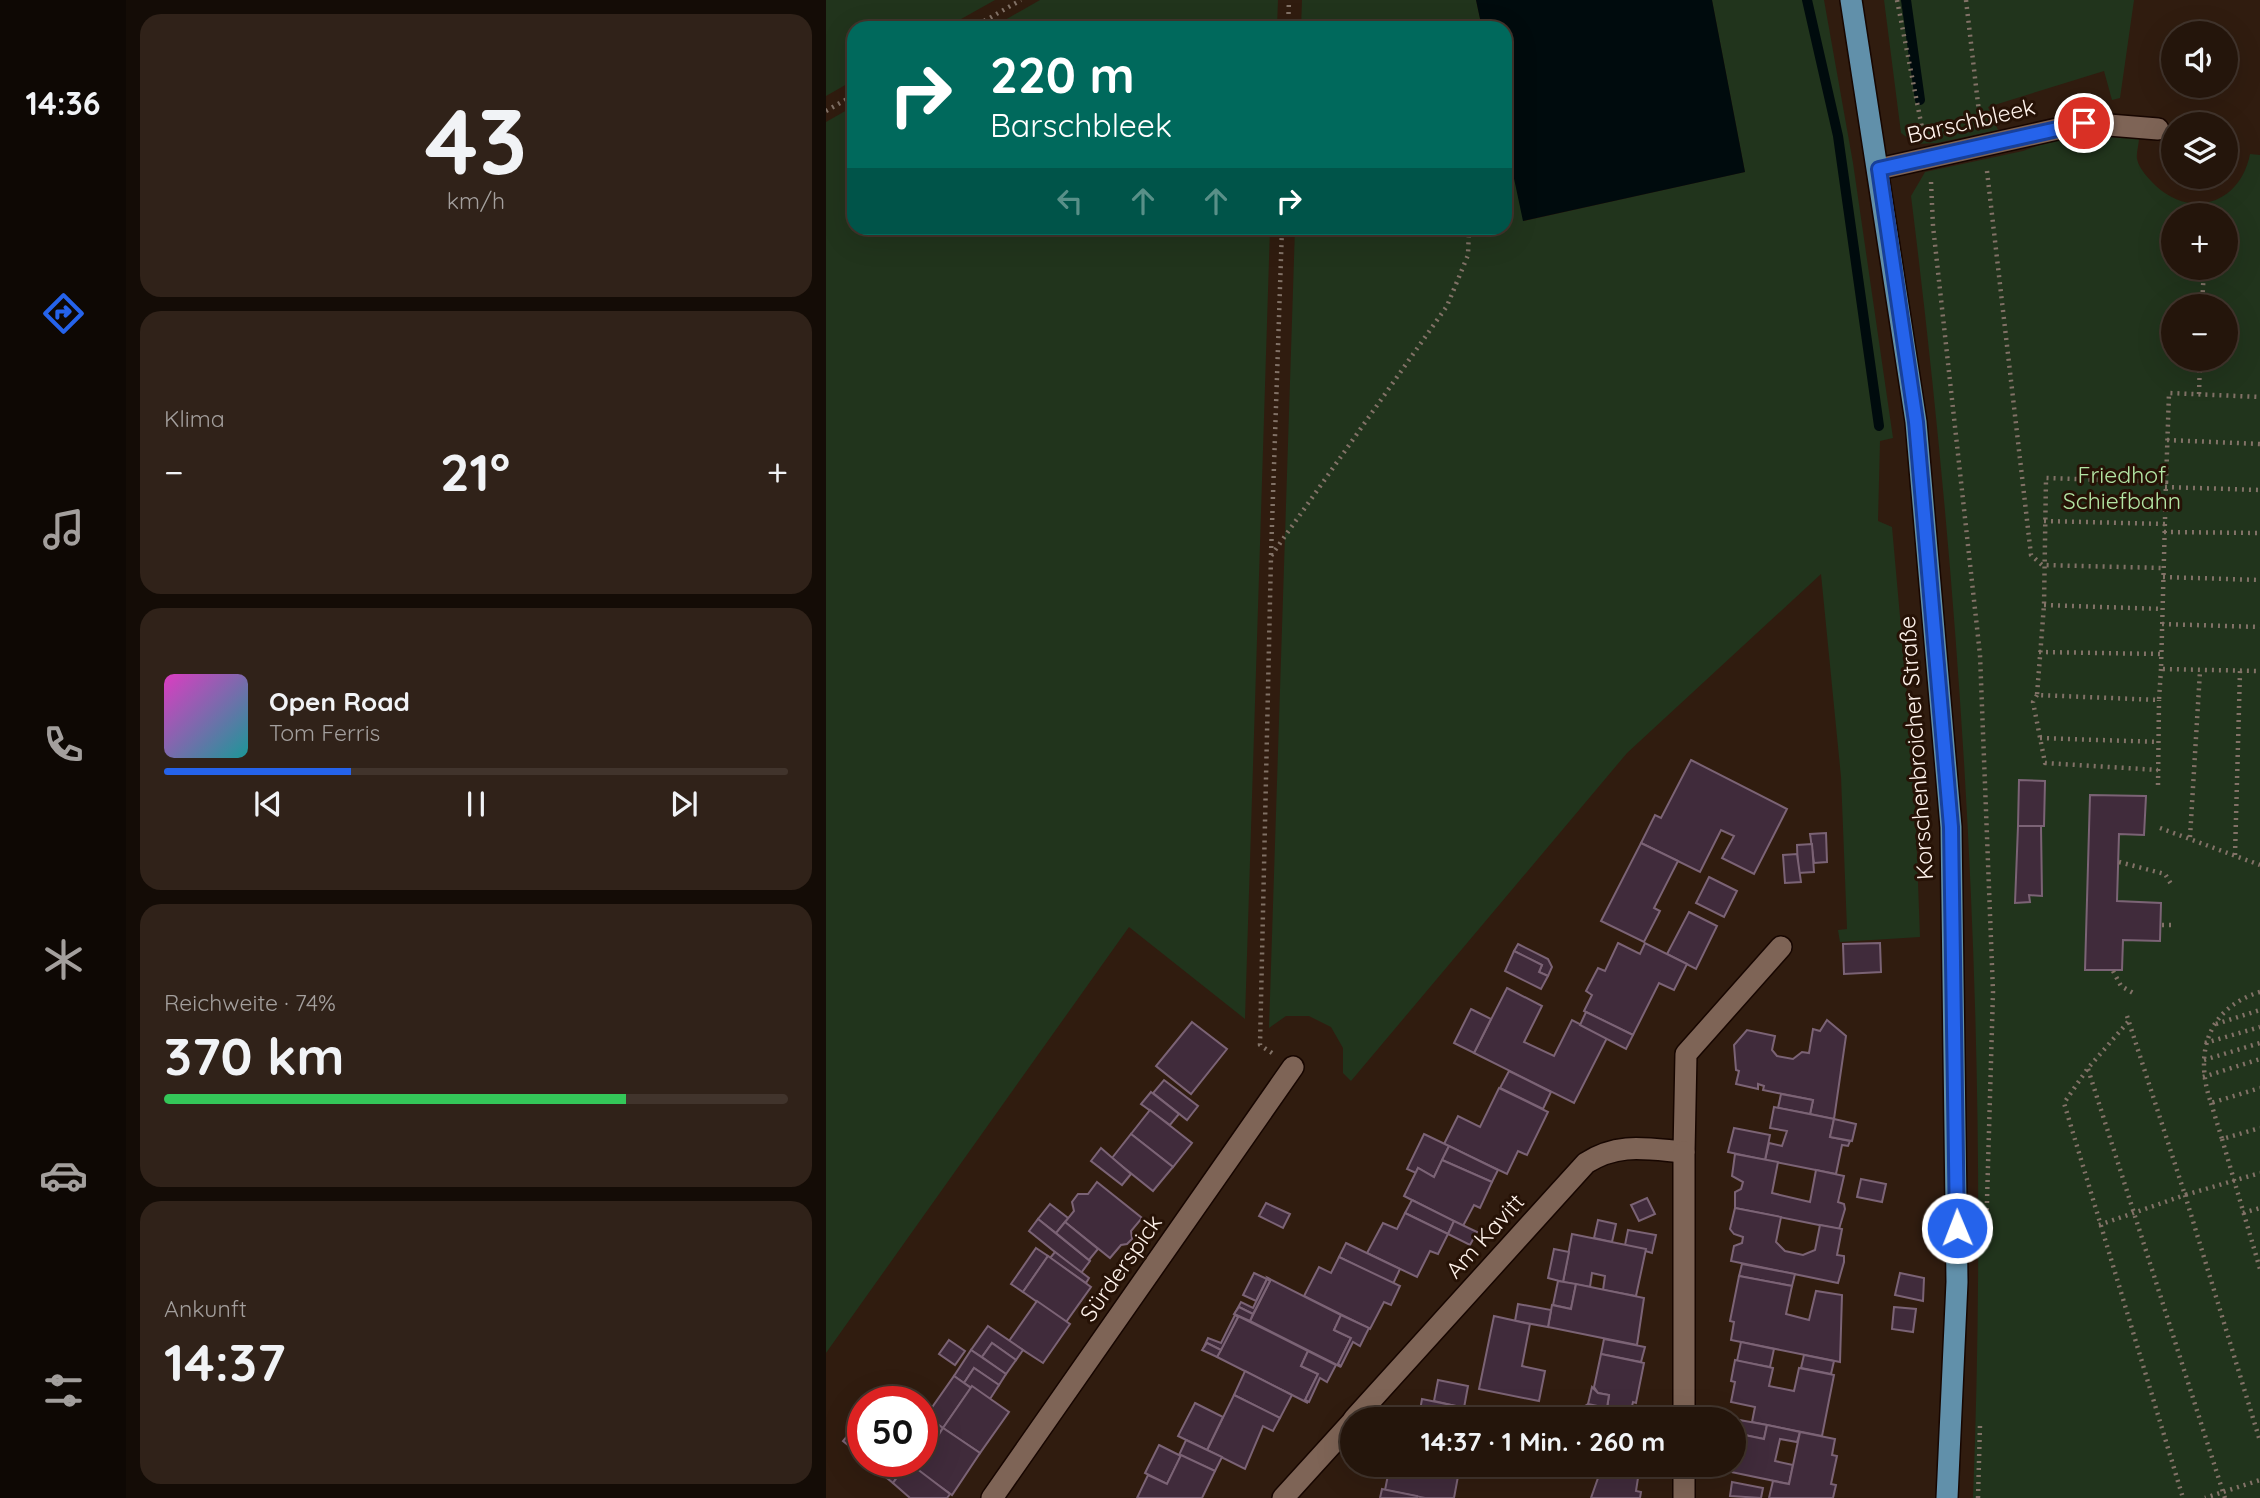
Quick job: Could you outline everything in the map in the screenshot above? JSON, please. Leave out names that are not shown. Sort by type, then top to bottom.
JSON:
[{"type":"main road","name":"Korschenbroicher Straße","points":[[1852,0],[1916,422],[1951,827],[1958,1282],[1947,1498]]},
{"type":"street","name":"Barschbleek","points":[[1879,169],[2084,123],[2158,129]]},
{"type":"street","points":[[1684,1407],[1686,1054],[1781,947]]},
{"type":"street","name":"Sürderspick","points":[[992,1498],[1293,1067]]},
{"type":"street","name":"Am Kavitt","points":[[1366,1407],[1586,1163],[1604,1151],[1684,1152]]},
{"type":"street","name":"Am Kavitt","points":[[1283,1498],[1340,1435]]},
{"type":"street","points":[[1684,1477],[1684,1498]]},
{"type":"path","points":[[984,21],[1021,0]]},
{"type":"path","points":[[1288,21],[1289,0]]},
{"type":"path","points":[[1966,0],[2031,555],[2042,565],[2164,568]]},
{"type":"path","points":[[826,111],[847,99]]},
{"type":"path","points":[[1282,235],[1271,556],[1260,1045],[1293,1067]]},
{"type":"path","points":[[1271,556],[1447,306],[1468,255],[1469,235]]},
{"type":"path","points":[[2199,394],[2200,371]]},
{"type":"path","points":[[2158,785],[2169,393],[2260,397]]},
{"type":"path","points":[[2167,440],[2260,444]]},
{"type":"path","points":[[2158,770],[2045,763],[2033,702],[2037,695],[2044,605],[2042,565],[2046,478],[2260,490]]},
{"type":"path","points":[[2044,521],[2165,524]]},
{"type":"path","points":[[2164,531],[2260,533]]},
{"type":"path","points":[[2163,577],[2260,580]]},
{"type":"path","points":[[2044,605],[2162,609]]},
{"type":"path","points":[[2162,624],[2260,627]]},
{"type":"path","points":[[2039,652],[2161,654]]},
{"type":"path","points":[[2161,669],[2260,671]]},
{"type":"path","points":[[2190,837],[2200,670]]},
{"type":"path","points":[[2235,855],[2241,671]]},
{"type":"path","points":[[2037,695],[2159,700]]},
{"type":"path","points":[[2040,738],[2159,741]]},
{"type":"path","points":[[2160,828],[2260,865]]},
{"type":"path","points":[[2119,862],[2165,874],[2171,884]]},
{"type":"path","points":[[2162,925],[2173,925]]},
{"type":"path","points":[[2113,971],[2121,986],[2133,993]]},
{"type":"path","points":[[2260,992],[2233,1003],[2215,1024],[2205,1043],[2203,1077],[2260,1269]]},
{"type":"path","points":[[2215,1024],[2260,1010]]},
{"type":"path","points":[[2183,1498],[2064,1103],[2127,1019],[2185,1195],[2260,1441]]},
{"type":"path","points":[[2205,1043],[2260,1027]]},
{"type":"path","points":[[2204,1060],[2260,1043]]},
{"type":"path","points":[[2203,1077],[2260,1059]]},
{"type":"path","points":[[2088,1068],[2137,1212],[2224,1495]]},
{"type":"path","points":[[2211,1103],[2260,1088]]},
{"type":"path","points":[[2222,1139],[2260,1128]]},
{"type":"path","points":[[2099,1225],[2185,1195],[2260,1173]]},
{"type":"path","points":[[2243,1213],[2260,1208]]},
{"type":"path","points":[[2205,1498],[2224,1495],[2260,1480]]},
{"type":"green space","points":[[826,0],[995,0],[958,21],[847,21],[847,84],[826,96]]},
{"type":"green space","points":[[1040,0],[1278,0],[1277,21],[1003,21]]},
{"type":"green space","points":[[1302,0],[1476,0],[1480,21],[1301,21]]},
{"type":"green space","points":[[1712,0],[1824,0],[1853,163],[1893,438],[1880,441],[1878,521],[1892,527],[1914,773],[1920,937],[1840,942],[1838,930],[1847,929],[1841,777],[1821,574],[1627,753],[1351,1081],[1343,1073],[1343,1048],[1331,1027],[1309,1016],[1286,1016],[1269,1028],[1295,235],[1512,235],[1512,167],[1524,221],[1745,172]]},
{"type":"green space","points":[[1884,0],[2134,0],[2120,98],[2112,100],[2104,71],[1988,107],[1998,130],[1937,143],[1916,144],[1901,133]]},
{"type":"green space","points":[[847,110],[847,235],[1270,235],[1245,1019],[1129,927],[826,1353],[826,122]]},
{"type":"green space","name":"Friedhof Schiefbahn","points":[[2090,133],[2139,138],[2138,163],[2150,180],[2170,196],[2185,202],[2200,203],[2213,201],[2232,189],[2238,189],[2238,182],[2250,154],[2260,155],[2260,1498],[1973,1498],[1978,1171],[1969,846],[1946,520],[1911,196],[1925,172],[2023,151],[2055,139]]},
{"type":"shaded area","points":[[1476,0],[1712,0],[1745,172],[1523,221],[1512,169],[1512,21],[1480,21]]},
{"type":"building","points":[[1691,760],[1787,809],[1754,874],[1722,858],[1734,836],[1721,830],[1700,872],[1641,843],[1655,815],[1661,818]]},
{"type":"building","points":[[2019,780],[2045,781],[2044,826],[2018,826]]},
{"type":"building","points":[[2090,795],[2146,796],[2144,835],[2119,834],[2117,901],[2161,903],[2160,941],[2123,940],[2122,970],[2085,970]]},
{"type":"building","points":[[2018,826],[2041,826],[2042,896],[2029,895],[2030,902],[2015,903]]},
{"type":"building","points":[[1826,833],[1827,862],[1814,863],[1810,834]]},
{"type":"building","points":[[1641,843],[1678,861],[1654,908],[1660,911],[1644,942],[1601,921]]},
{"type":"building","points":[[1812,844],[1814,872],[1798,873],[1797,845]]},
{"type":"building","points":[[1797,854],[1801,882],[1785,883],[1783,855]]},
{"type":"building","points":[[1709,877],[1737,891],[1724,917],[1696,903]]},
{"type":"building","points":[[1689,912],[1717,926],[1696,969],[1667,954]]},
{"type":"building","points":[[1618,943],[1640,954],[1645,943],[1687,964],[1674,990],[1659,983],[1633,1035],[1584,1011],[1592,995],[1586,991],[1598,968],[1605,971]]},
{"type":"building","points":[[1880,943],[1881,972],[1844,974],[1843,944]]},
{"type":"building","points":[[1518,944],[1548,959],[1552,967],[1548,976],[1539,972],[1542,965],[1514,951]]},
{"type":"building","points":[[1514,951],[1542,965],[1539,972],[1548,976],[1541,989],[1505,971]]},
{"type":"building","points":[[1507,988],[1542,1006],[1524,1042],[1554,1056],[1572,1020],[1607,1038],[1574,1103],[1474,1053]]},
{"type":"building","points":[[1471,1009],[1491,1019],[1474,1053],[1454,1043]]},
{"type":"building","points":[[1586,1012],[1633,1035],[1626,1049],[1580,1025]]},
{"type":"building","points":[[1827,1020],[1846,1036],[1834,1119],[1810,1114],[1813,1100],[1763,1090],[1764,1086],[1758,1084],[1758,1089],[1736,1084],[1739,1071],[1736,1070],[1734,1045],[1747,1030],[1775,1036],[1772,1050],[1777,1056],[1793,1059],[1802,1052],[1809,1053],[1813,1029],[1820,1031]]},
{"type":"building","points":[[1192,1022],[1227,1049],[1191,1094],[1156,1066]]},
{"type":"building","points":[[1509,1071],[1551,1092],[1543,1109],[1500,1088]]},
{"type":"building","points":[[1164,1080],[1198,1106],[1187,1120],[1153,1093]]},
{"type":"building","points":[[1499,1088],[1548,1112],[1527,1155],[1518,1151],[1507,1174],[1444,1144],[1458,1116],[1480,1127]]},
{"type":"building","points":[[1151,1092],[1179,1114],[1170,1125],[1141,1104]]},
{"type":"building","points":[[1781,1094],[1813,1100],[1810,1114],[1778,1108]]},
{"type":"building","points":[[1774,1107],[1834,1119],[1830,1137],[1850,1141],[1848,1146],[1842,1145],[1836,1174],[1765,1160],[1769,1143],[1782,1146],[1787,1131],[1770,1128]]},
{"type":"building","points":[[1150,1110],[1192,1143],[1173,1167],[1131,1134]]},
{"type":"building","points":[[1834,1119],[1856,1124],[1852,1141],[1830,1137]]},
{"type":"building","points":[[1734,1128],[1770,1135],[1765,1160],[1728,1152]]},
{"type":"building","points":[[1131,1134],[1173,1167],[1153,1191],[1112,1158]]},
{"type":"building","points":[[1424,1134],[1449,1146],[1434,1177],[1418,1168],[1416,1173],[1407,1169]]},
{"type":"building","points":[[1449,1146],[1498,1170],[1492,1182],[1442,1160]]},
{"type":"building","points":[[1101,1148],[1131,1174],[1122,1185],[1091,1161]]},
{"type":"building","points":[[1735,1154],[1778,1162],[1772,1193],[1810,1202],[1816,1170],[1844,1176],[1838,1202],[1844,1204],[1845,1209],[1839,1229],[1735,1208],[1735,1192],[1741,1189],[1743,1182],[1732,1176]]},
{"type":"building","points":[[1442,1160],[1492,1182],[1480,1208],[1474,1205],[1463,1226],[1404,1196],[1418,1168],[1434,1177]]},
{"type":"building","points":[[1861,1179],[1886,1184],[1882,1202],[1857,1197]]},
{"type":"building","points":[[1097,1182],[1142,1218],[1131,1231],[1132,1239],[1121,1245],[1110,1258],[1065,1222],[1074,1211],[1072,1202],[1078,1194],[1088,1194]]},
{"type":"building","points":[[1647,1198],[1655,1214],[1639,1221],[1631,1205]]},
{"type":"building","points":[[1412,1200],[1454,1221],[1448,1234],[1405,1213]]},
{"type":"building","points":[[1266,1203],[1290,1214],[1283,1228],[1259,1216]]},
{"type":"building","points":[[1050,1204],[1068,1218],[1056,1233],[1038,1219]]},
{"type":"building","points":[[1735,1208],[1781,1217],[1776,1242],[1785,1251],[1803,1255],[1815,1250],[1820,1225],[1842,1229],[1837,1255],[1844,1256],[1844,1262],[1838,1283],[1731,1261],[1734,1246],[1742,1243],[1743,1237],[1734,1234],[1730,1229]]},
{"type":"building","points":[[1405,1213],[1448,1234],[1438,1254],[1430,1251],[1417,1277],[1367,1253],[1383,1223],[1397,1229]]},
{"type":"building","points":[[1038,1219],[1090,1261],[1081,1273],[1029,1231]]},
{"type":"building","points":[[1598,1220],[1616,1224],[1612,1242],[1594,1238]]},
{"type":"building","points":[[1454,1221],[1477,1232],[1470,1245],[1448,1234]]},
{"type":"building","points":[[1065,1222],[1098,1249],[1089,1260],[1056,1233]]},
{"type":"building","points":[[1628,1230],[1656,1235],[1652,1253],[1625,1245]]},
{"type":"building","points":[[1572,1234],[1646,1249],[1636,1296],[1603,1290],[1605,1276],[1592,1273],[1590,1287],[1563,1282]]},
{"type":"building","points":[[1346,1243],[1400,1269],[1393,1284],[1339,1257]]},
{"type":"building","points":[[1036,1248],[1048,1256],[1023,1292],[1011,1284]]},
{"type":"building","points":[[1554,1249],[1569,1252],[1563,1282],[1548,1278]]},
{"type":"building","points":[[1055,1252],[1089,1278],[1086,1283],[1050,1258]]},
{"type":"building","points":[[1048,1256],[1091,1287],[1066,1322],[1023,1292]]},
{"type":"building","points":[[1339,1257],[1400,1286],[1391,1305],[1384,1302],[1370,1329],[1304,1296],[1319,1267],[1331,1273]]},
{"type":"building","points":[[1742,1264],[1795,1274],[1792,1286],[1739,1276]]},
{"type":"building","points":[[1254,1273],[1267,1279],[1256,1301],[1243,1295]]},
{"type":"building","points":[[1900,1273],[1924,1278],[1923,1301],[1895,1295]]},
{"type":"building","points":[[1739,1276],[1792,1286],[1786,1314],[1809,1320],[1816,1291],[1842,1295],[1840,1362],[1731,1340],[1734,1322],[1730,1321]]},
{"type":"building","points":[[1268,1278],[1341,1315],[1334,1330],[1351,1338],[1338,1364],[1341,1367],[1250,1321],[1270,1281]]},
{"type":"building","points":[[1267,1279],[1270,1281],[1253,1314],[1239,1307],[1235,1313],[1241,1302],[1253,1308]]},
{"type":"building","points":[[1558,1281],[1576,1284],[1571,1309],[1553,1305]]},
{"type":"building","points":[[1576,1284],[1644,1298],[1637,1345],[1548,1327],[1552,1305],[1571,1309]]},
{"type":"building","points":[[1037,1301],[1070,1324],[1043,1363],[1009,1341]]},
{"type":"building","points":[[1518,1304],[1551,1310],[1548,1327],[1515,1321]]},
{"type":"building","points":[[1239,1307],[1253,1314],[1250,1321],[1234,1314]]},
{"type":"building","points":[[1894,1307],[1916,1309],[1913,1332],[1892,1329]]},
{"type":"building","points":[[1234,1314],[1308,1351],[1301,1366],[1318,1374],[1305,1400],[1308,1403],[1217,1357],[1238,1317]]},
{"type":"building","points":[[1235,1315],[1238,1317],[1221,1350],[1207,1343],[1203,1349],[1208,1338],[1221,1343]]},
{"type":"building","points":[[1341,1315],[1369,1328],[1360,1346],[1353,1342],[1341,1366],[1338,1364],[1351,1338],[1334,1330]]},
{"type":"building","points":[[1494,1316],[1530,1324],[1522,1366],[1545,1371],[1539,1401],[1479,1389]]},
{"type":"building","points":[[988,1326],[1023,1350],[1016,1360],[992,1343],[982,1357],[971,1350]]},
{"type":"building","points":[[1604,1339],[1645,1347],[1641,1362],[1601,1354]]},
{"type":"building","points":[[949,1340],[965,1351],[955,1365],[939,1354]]},
{"type":"building","points":[[1741,1342],[1774,1349],[1770,1367],[1737,1361]]},
{"type":"building","points":[[992,1343],[1016,1360],[1006,1374],[982,1357]]},
{"type":"building","points":[[1207,1343],[1221,1350],[1217,1357],[1202,1350]]},
{"type":"building","points":[[971,1350],[1006,1374],[999,1385],[974,1368],[964,1383],[954,1376]]},
{"type":"building","points":[[1308,1351],[1336,1365],[1327,1382],[1320,1378],[1309,1402],[1305,1400],[1318,1374],[1301,1366]]},
{"type":"building","points":[[1601,1354],[1644,1363],[1636,1403],[1633,1402],[1632,1407],[1607,1407],[1609,1395],[1598,1393],[1594,1387]]},
{"type":"building","points":[[1804,1355],[1834,1361],[1831,1374],[1801,1368]]},
{"type":"building","points":[[1735,1360],[1773,1368],[1769,1386],[1794,1391],[1799,1368],[1834,1375],[1822,1436],[1752,1422],[1755,1407],[1731,1402]]},
{"type":"building","points":[[974,1368],[999,1385],[990,1399],[964,1383]]},
{"type":"building","points":[[1245,1371],[1292,1395],[1280,1418],[1234,1395]]},
{"type":"building","points":[[954,1376],[971,1388],[943,1428],[938,1424],[938,1399]]},
{"type":"building","points":[[1438,1380],[1468,1386],[1464,1407],[1434,1401]]},
{"type":"building","points":[[972,1386],[1009,1412],[980,1453],[943,1428]]},
{"type":"building","points":[[1592,1387],[1598,1393],[1609,1395],[1607,1407],[1588,1404]]},
{"type":"building","points":[[1234,1395],[1280,1418],[1273,1431],[1263,1426],[1245,1469],[1207,1450]]},
{"type":"building","points":[[1422,1399],[1456,1406],[1456,1407],[1421,1407]]},
{"type":"building","points":[[1195,1403],[1223,1417],[1207,1450],[1178,1436]]},
{"type":"building","points":[[1746,1421],[1767,1425],[1764,1439],[1746,1435]]},
{"type":"building","points":[[1767,1425],[1800,1432],[1797,1442],[1780,1439],[1775,1461],[1793,1465],[1789,1484],[1746,1475],[1746,1435],[1764,1439]]},
{"type":"building","points":[[943,1428],[980,1453],[952,1495],[927,1477],[938,1477],[938,1436]]},
{"type":"building","points":[[1800,1432],[1835,1439],[1832,1455],[1837,1456],[1831,1484],[1836,1485],[1833,1498],[1769,1498],[1773,1481],[1789,1484]]},
{"type":"building","points":[[1186,1440],[1222,1457],[1215,1471],[1179,1455]]},
{"type":"building","points":[[1159,1445],[1181,1456],[1167,1484],[1145,1473]]},
{"type":"building","points":[[1181,1455],[1215,1471],[1202,1498],[1137,1498],[1148,1475],[1167,1484]]},
{"type":"building","points":[[886,1477],[897,1477],[893,1483]]},
{"type":"building","points":[[897,1477],[928,1477],[950,1494],[947,1498],[910,1498],[893,1483]]},
{"type":"building","points":[[1388,1477],[1458,1477],[1454,1498],[1425,1498],[1385,1490]]},
{"type":"building","points":[[1593,1477],[1638,1477],[1636,1491],[1641,1492],[1640,1498],[1591,1498],[1598,1478]]},
{"type":"building","points":[[1732,1482],[1763,1488],[1761,1498],[1730,1496]]},
{"type":"building","points":[[1382,1489],[1417,1496],[1417,1498],[1380,1498]]},
{"type":"waterway","points":[[1807,0],[1838,136],[1879,426]]},
{"type":"waterway","points":[[1906,0],[1920,100]]},
{"type":"route","points":[[1957,1228],[1951,827],[1916,422],[1879,169],[2084,123]]}]
